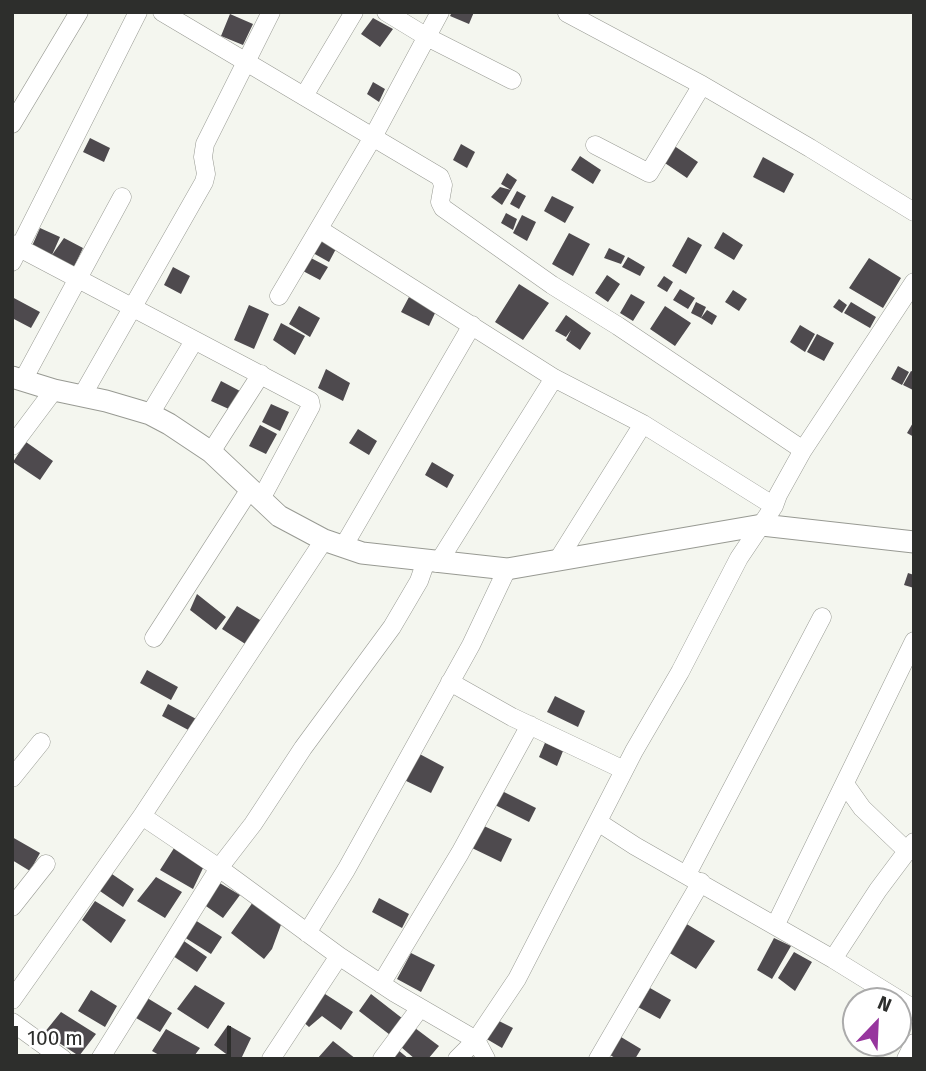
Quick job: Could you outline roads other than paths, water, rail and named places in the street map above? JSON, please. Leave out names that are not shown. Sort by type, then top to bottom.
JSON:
[{"type":"street","points":[[12,124],[79,12]]},
{"type":"street","points":[[138,12],[15,252],[77,278],[134,307],[261,374],[311,404],[256,494],[154,638]]},
{"type":"street","points":[[162,12],[440,177],[443,185],[440,202],[443,208],[498,248],[803,450]]},
{"type":"street","points":[[82,396],[204,183],[205,144],[271,12]]},
{"type":"street","points":[[304,96],[354,12]]},
{"type":"street","points":[[386,12],[427,37],[512,80]]},
{"type":"street","points":[[279,296],[373,137],[440,12]]},
{"type":"street","points":[[568,13],[702,85],[914,212]]},
{"type":"street","points":[[596,145],[649,173],[702,85]]},
{"type":"street","points":[[122,197],[18,379],[150,414],[211,452],[279,516],[333,543],[362,553],[507,569],[762,525],[914,542]]},
{"type":"street","points":[[319,229],[554,378],[643,424],[774,506]]},
{"type":"street","points":[[457,1059],[476,1040],[517,979],[624,770],[680,672],[738,558],[774,506],[803,450],[914,282]]},
{"type":"street","points":[[12,1000],[333,543],[472,325]]},
{"type":"street","points":[[150,414],[194,341]]},
{"type":"street","points":[[211,452],[261,374]]},
{"type":"street","points":[[100,1059],[219,868],[392,627],[419,581],[554,378]]},
{"type":"street","points":[[12,446],[54,390]]},
{"type":"street","points":[[559,558],[643,424]]},
{"type":"street","points":[[307,933],[346,870],[471,645],[507,569]]},
{"type":"street","points":[[598,1059],[694,878],[822,617]]},
{"type":"street","points":[[775,926],[914,641]]},
{"type":"street","points":[[450,682],[530,725],[624,770]]},
{"type":"street","points":[[382,984],[460,853],[530,725]]},
{"type":"street","points":[[12,778],[41,742]]},
{"type":"street","points":[[833,959],[910,847],[862,808],[845,783]]},
{"type":"street","points":[[142,816],[219,868],[339,956],[476,1040],[486,1059]]},
{"type":"street","points":[[598,822],[914,1009]]},
{"type":"street","points":[[12,907],[46,864]]},
{"type":"street","points":[[271,1059],[339,956]]},
{"type":"street","points":[[382,1059],[420,1008]]},
{"type":"street","points":[[12,1022],[38,1052],[63,1059]]},
{"type":"street","points":[[906,1059],[914,1043]]}]
